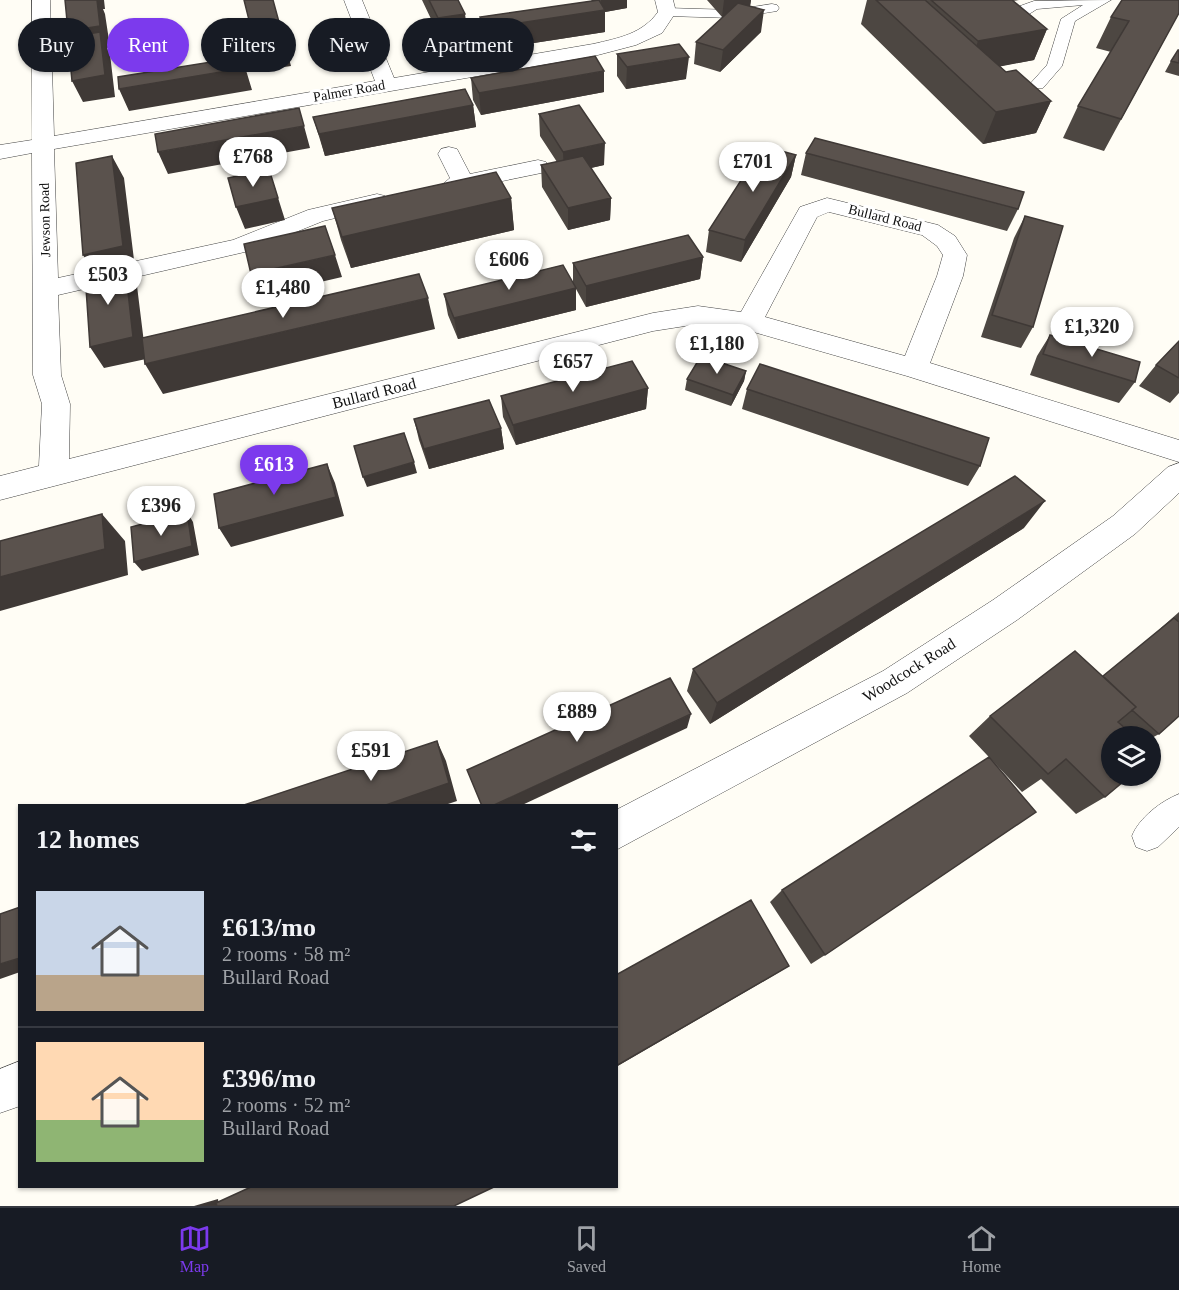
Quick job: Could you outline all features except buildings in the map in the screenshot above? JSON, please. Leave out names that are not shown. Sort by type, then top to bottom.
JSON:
[{"type":"street","name":"Jewson Road","points":[[41,0],[47,375],[56,404],[54,474]]},
{"type":"street","points":[[353,0],[386,84]]},
{"type":"street","name":"Palmer Road","points":[[0,152],[594,50],[629,41],[655,29],[666,6]]},
{"type":"street","points":[[449,154],[463,182]]},
{"type":"street","points":[[429,190],[538,167]]},
{"type":"street","points":[[46,289],[240,246],[316,215],[395,197]]},
{"type":"street","name":"Bullard Road","points":[[750,322],[760,299],[808,212],[827,205],[930,230],[946,241],[955,255],[950,276],[914,368]]},
{"type":"street","name":"Bullard Road","points":[[0,488],[653,322],[698,315],[750,322],[914,368],[1179,451]]},
{"type":"street","name":"Woodcock Road","points":[[618,830],[895,682],[1005,610],[1124,525],[1179,475]]},
{"type":"street","points":[[0,1091],[18,1084]]},
{"type":"lane","points":[[1006,25],[1025,9],[1034,5],[1102,0]]},
{"type":"lane","points":[[1037,85],[1054,66],[1068,19],[1102,0]]},
{"type":"lane","points":[[666,6],[713,16],[749,14],[772,8]]},
{"type":"lane","points":[[1147,836],[1179,808]]}]
